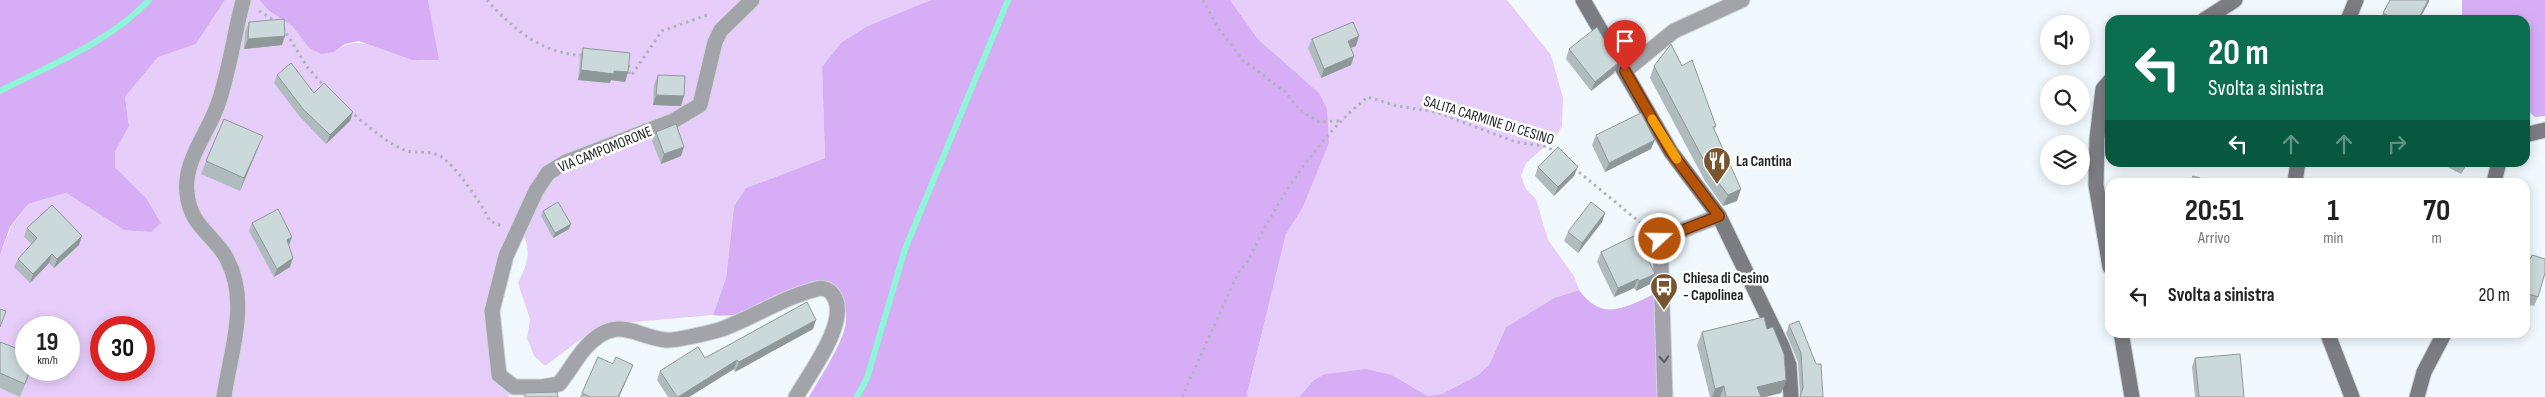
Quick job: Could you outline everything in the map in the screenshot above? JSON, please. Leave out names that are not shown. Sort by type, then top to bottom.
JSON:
[{"type":"street","points":[[1583,0],[1671,152],[1719,216],[1748,272],[1787,359],[1791,397]]},
{"type":"street","points":[[1625,71],[1674,31],[1742,0]]},
{"type":"street","points":[[2212,15],[2236,0]]},
{"type":"street","points":[[2350,15],[2356,0]]},
{"type":"street","points":[[224,397],[235,340],[238,287],[227,258],[197,224],[190,212],[186,192],[188,171],[219,102],[243,1]]},
{"type":"street","name":"VIA CAMPOMORONE","points":[[748,3],[721,30],[715,42],[700,105],[673,121],[566,162],[548,173],[536,191],[506,256],[492,311],[499,376],[514,387],[542,388],[559,384],[587,346],[608,332],[628,328],[667,340],[720,329],[795,297],[819,288],[825,289],[832,292],[837,300],[837,317],[832,335],[796,397]]},
{"type":"street","points":[[2105,87],[2103,89],[2097,138],[2096,185],[2105,238]]},
{"type":"street","points":[[2530,134],[2545,130]]},
{"type":"street","points":[[1665,397],[1660,239],[1719,216]]},
{"type":"street","points":[[2122,338],[2132,397]]},
{"type":"street","points":[[2329,338],[2352,397]]},
{"type":"street","points":[[2417,397],[2424,372],[2442,338]]},
{"type":"path","points":[[487,0],[502,17],[552,51],[570,56],[593,54]]},
{"type":"path","points":[[1203,0],[1218,28],[1243,60],[1284,91],[1300,110],[1319,122],[1339,122]]},
{"type":"path","points":[[243,1],[281,24],[308,68],[331,94]]},
{"type":"path","points":[[627,57],[629,75],[633,73],[662,31],[727,8],[748,3]]},
{"type":"path","name":"SALITA CARMINE DI CESINO","points":[[1182,397],[1238,273],[1248,261],[1309,157],[1339,122],[1368,97],[1397,106],[1436,112],[1516,142],[1544,146],[1562,155]]},
{"type":"path","points":[[344,106],[369,128],[406,150],[439,155],[465,181],[482,204],[490,221],[516,233]]},
{"type":"path","name":"SALITA CARMINE DI CESINO","points":[[1568,161],[1579,173],[1660,239]]},
{"type":"shaded area","points":[[0,0],[225,0],[196,44],[158,57],[125,97],[129,126],[115,152],[115,167],[147,199],[161,223],[151,232],[124,230],[66,193],[28,204],[10,227],[0,255]]},
{"type":"shaded area","points":[[225,0],[259,0],[269,11],[292,26],[309,48],[334,52],[353,43],[363,43],[411,59],[438,60],[428,0],[931,0],[822,67],[825,158],[746,188],[734,206],[726,278],[713,315],[600,325],[545,366],[534,356],[527,338],[530,319],[518,283],[528,253],[518,222],[499,294],[500,382],[510,397],[0,397],[0,255],[11,227],[28,204],[66,193],[124,230],[161,223],[147,199],[115,167],[115,152],[129,126],[125,97],[158,56],[196,44]]},
{"type":"shaded area","points":[[259,0],[428,0],[439,60],[412,60],[359,41],[345,44],[334,52],[321,54],[309,48],[292,26],[269,11]]},
{"type":"shaded area","points":[[931,0],[1230,0],[1258,39],[1319,93],[1327,109],[1329,143],[1302,209],[1286,234],[1247,394],[1248,397],[809,397],[841,339],[846,321],[842,300],[831,282],[801,289],[743,313],[713,315],[726,278],[734,206],[746,188],[825,158],[822,67],[841,43],[866,27]]},
{"type":"shaded area","points":[[1230,0],[1507,0],[1551,55],[1563,98],[1562,126],[1555,138],[1526,163],[1521,176],[1526,189],[1536,199],[1548,240],[1574,276],[1579,290],[1554,298],[1506,327],[1489,365],[1478,375],[1442,394],[1428,396],[1392,375],[1314,380],[1299,397],[1248,397],[1247,394],[1286,234],[1302,209],[1319,93],[1258,39]]},
{"type":"shaded area","points":[[2462,0],[2545,0],[2545,116],[2535,117],[2530,112],[2530,15],[2462,15]]},
{"type":"shaded area","points":[[1579,290],[1596,306],[1605,309],[1624,307],[1654,294],[1659,397],[1299,397],[1314,380],[1325,374],[1366,369],[1392,375],[1428,396],[1442,394],[1478,375],[1489,365],[1506,327],[1554,298]]},
{"type":"building","points":[[2390,0],[2428,0],[2420,15],[2387,15],[2383,13]]},
{"type":"building","points":[[284,19],[285,36],[248,39],[249,22]]},
{"type":"building","points":[[1353,22],[1359,36],[1348,41],[1354,56],[1324,69],[1312,39]]},
{"type":"building","points":[[1597,27],[1618,63],[1595,82],[1569,49]]},
{"type":"building","points":[[1671,44],[1682,66],[1692,60],[1716,126],[1713,127],[1741,189],[1728,195],[1709,170],[1654,66]]},
{"type":"building","points":[[583,48],[630,53],[628,72],[614,71],[614,74],[581,70]]},
{"type":"building","points":[[291,63],[314,93],[324,83],[353,112],[330,135],[303,109],[277,75]]},
{"type":"building","points":[[658,75],[685,76],[684,96],[656,95]]},
{"type":"building","points":[[1641,113],[1655,140],[1609,163],[1596,135]]},
{"type":"building","points":[[224,119],[263,136],[244,178],[206,161]]},
{"type":"building","points":[[676,124],[684,147],[664,154],[656,132]]},
{"type":"building","points":[[1558,147],[1578,167],[1558,187],[1538,167]]},
{"type":"building","points":[[558,202],[571,224],[555,233],[543,211]]},
{"type":"building","points":[[1591,202],[1605,213],[1582,243],[1568,232]]},
{"type":"building","points":[[52,205],[82,236],[57,259],[52,254],[33,274],[18,259],[37,238],[27,228]]},
{"type":"building","points":[[278,209],[292,237],[287,240],[293,258],[277,269],[252,223]]},
{"type":"building","points":[[1636,235],[1655,274],[1618,288],[1601,252]]},
{"type":"building","points":[[2532,255],[2545,259],[2545,273],[2538,297],[2530,294]]},
{"type":"building","points":[[807,302],[816,320],[739,362],[737,360],[678,397],[660,371],[698,347],[705,358]]},
{"type":"building","points":[[0,309],[6,311],[0,327]]},
{"type":"building","points":[[1764,317],[1767,329],[1773,327],[1784,354],[1786,380],[1757,387],[1761,397],[1726,397],[1724,386],[1715,389],[1702,332]]},
{"type":"building","points":[[1799,321],[1816,364],[1821,364],[1823,397],[1800,397],[1803,388],[1801,353],[1789,325]]},
{"type":"building","points":[[0,342],[15,348],[15,380],[0,373]]},
{"type":"building","points":[[2240,354],[2244,397],[2199,397],[2195,358]]},
{"type":"building","points":[[598,357],[613,364],[616,357],[633,365],[618,397],[590,397],[582,393]]},
{"type":"building","points":[[557,392],[558,397],[525,397],[525,393]]},
{"type":"waterway","points":[[0,91],[79,52],[116,28],[149,0]]},
{"type":"waterway","points":[[857,397],[867,378],[905,249],[1008,0]]},
{"type":"slow traffic","points":[[1652,119],[1677,159]]},
{"type":"place","name":"La Cantina","points":[[1717,185]]},
{"type":"place","name":"Chiesa di Cesino - Capolinea","points":[[1664,311]]},
{"type":"route","points":[[1625,71],[1671,152],[1719,216],[1660,239]]}]
